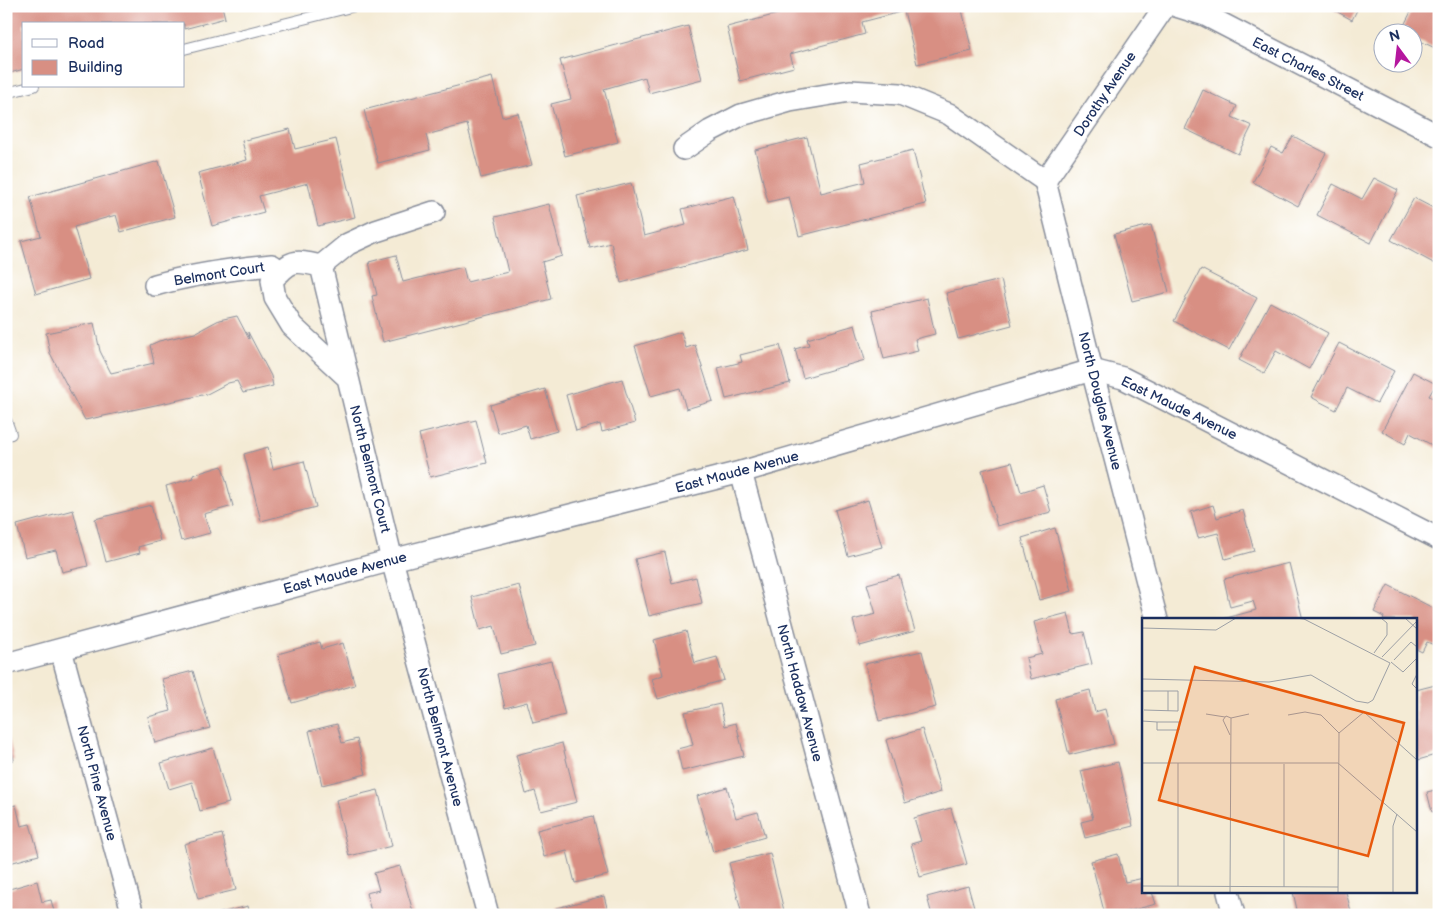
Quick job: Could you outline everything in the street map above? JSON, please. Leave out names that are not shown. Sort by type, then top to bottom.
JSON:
[{"type":"street","name":"Dorothy Avenue","points":[[1045,181],[1165,6]]},
{"type":"street","name":"East Charles Street","points":[[1176,6],[1205,15],[1439,136]]},
{"type":"street","points":[[684,149],[710,131],[741,115],[790,100],[850,90],[900,94],[949,114],[1045,181]]},
{"type":"street","name":"North Douglas Avenue","points":[[1045,181],[1156,618]]},
{"type":"street","points":[[348,378],[292,326],[275,298],[272,280],[286,266],[298,261],[321,266],[348,244],[376,231],[434,212]]},
{"type":"street","name":"Belmont Court","points":[[155,286],[185,277],[233,269],[272,265],[280,272]]},
{"type":"street","name":"North Belmont Court","points":[[321,266],[392,560]]},
{"type":"street","name":"East Maude Avenue","points":[[6,664],[392,560],[741,472],[1092,370],[1123,378],[1439,539]]},
{"type":"street","name":"North Haddow Avenue","points":[[741,472],[860,915]]},
{"type":"street","name":"North Belmont Avenue","points":[[392,560],[488,915]]},
{"type":"street","name":"North Pine Avenue","points":[[61,650],[132,915]]},
{"type":"street","points":[[1229,894],[1234,915]]},
{"type":"lane","points":[[185,49],[355,6]]},
{"type":"lane","points":[[6,93],[26,88]]},
{"type":"lane","points":[[6,420],[11,434],[6,435]]},
{"type":"building","points":[[6,6],[222,6],[225,18],[185,29],[185,22],[22,22],[22,70],[10,73],[6,58]]},
{"type":"building","points":[[809,6],[961,6],[972,51],[917,64],[904,11],[862,22],[865,34],[790,54],[794,67],[740,81],[727,27]]},
{"type":"building","points":[[1327,6],[1359,6],[1352,20]]},
{"type":"building","points":[[1414,6],[1439,6],[1439,50],[1422,42],[1422,22],[1406,22]]},
{"type":"building","points":[[688,26],[702,79],[649,93],[645,77],[604,89],[618,142],[565,156],[551,104],[571,99],[560,60]]},
{"type":"building","points":[[492,77],[502,117],[518,113],[532,165],[481,178],[467,124],[426,135],[430,150],[378,163],[364,110]]},
{"type":"building","points":[[1203,90],[1237,106],[1232,117],[1252,126],[1238,154],[1185,129]]},
{"type":"building","points":[[290,129],[295,149],[336,139],[355,217],[318,226],[308,183],[259,196],[264,212],[212,226],[198,173],[247,160],[242,141]]},
{"type":"building","points":[[1293,136],[1326,153],[1298,206],[1253,182],[1271,147],[1283,153]]},
{"type":"building","points":[[807,137],[821,193],[865,182],[861,163],[913,150],[926,204],[799,236],[789,197],[768,202],[755,150]]},
{"type":"building","points":[[159,161],[175,217],[121,232],[116,215],[74,227],[89,279],[36,294],[21,241],[41,236],[30,197]]},
{"type":"building","points":[[1374,178],[1398,190],[1371,243],[1317,215],[1333,184],[1362,199]]},
{"type":"building","points":[[631,183],[644,236],[686,225],[682,209],[734,196],[748,250],[621,283],[611,243],[590,248],[577,196]]},
{"type":"building","points":[[1414,198],[1439,211],[1439,266],[1391,240]]},
{"type":"building","points":[[549,204],[562,256],[542,262],[551,299],[383,342],[372,296],[377,295],[369,262],[396,255],[403,282],[463,267],[467,282],[508,272],[495,217]]},
{"type":"building","points":[[1151,225],[1169,292],[1132,301],[1114,234]]},
{"type":"building","points":[[1201,269],[1257,298],[1229,350],[1174,321]]},
{"type":"building","points":[[1001,280],[1012,325],[958,339],[946,293]]},
{"type":"building","points":[[927,298],[935,334],[915,339],[918,351],[884,359],[872,311]]},
{"type":"building","points":[[1270,302],[1328,333],[1309,369],[1276,351],[1264,373],[1239,360]]},
{"type":"building","points":[[237,316],[249,339],[248,332],[271,376],[273,386],[243,393],[237,381],[228,383],[207,394],[85,420],[50,353],[46,333],[94,323],[100,351],[111,373],[154,363],[150,345],[159,341],[195,333],[219,320]]},
{"type":"building","points":[[855,325],[865,360],[803,378],[795,349],[809,345],[807,339]]},
{"type":"building","points":[[681,332],[686,348],[695,345],[713,401],[686,409],[680,388],[651,396],[635,346]]},
{"type":"building","points":[[1339,343],[1394,371],[1377,403],[1347,388],[1336,410],[1311,397]]},
{"type":"building","points":[[780,345],[790,383],[726,399],[718,368],[742,362],[740,355]]},
{"type":"building","points":[[1413,372],[1436,384],[1429,396],[1439,401],[1439,449],[1410,433],[1405,444],[1382,431]]},
{"type":"building","points":[[622,379],[635,423],[602,432],[600,424],[576,431],[566,395]]},
{"type":"building","points":[[545,389],[557,431],[530,439],[526,425],[498,433],[490,405]]},
{"type":"building","points":[[476,420],[487,463],[430,477],[419,434]]},
{"type":"building","points":[[268,447],[273,469],[304,461],[316,507],[261,521],[244,454]]},
{"type":"building","points":[[1012,462],[1021,492],[1043,485],[1051,512],[997,526],[982,470]]},
{"type":"building","points":[[222,466],[233,506],[204,514],[210,533],[181,541],[166,486],[194,478],[193,475]]},
{"type":"building","points":[[868,500],[882,547],[848,556],[835,510]]},
{"type":"building","points":[[151,505],[160,541],[138,547],[140,553],[106,562],[95,519]]},
{"type":"building","points":[[1213,505],[1217,518],[1243,510],[1254,551],[1225,559],[1218,533],[1198,538],[1191,512]]},
{"type":"building","points":[[73,510],[88,566],[62,572],[56,550],[25,557],[17,525]]},
{"type":"building","points":[[1055,528],[1072,591],[1039,600],[1022,538]]},
{"type":"building","points":[[665,552],[672,583],[696,577],[702,603],[649,616],[635,559]]},
{"type":"building","points":[[1289,563],[1303,618],[1226,618],[1256,610],[1253,601],[1230,607],[1224,579]]},
{"type":"building","points":[[899,575],[915,631],[860,646],[853,620],[876,614],[867,584]]},
{"type":"building","points":[[519,585],[535,646],[501,654],[494,626],[480,630],[472,597]]},
{"type":"building","points":[[1388,585],[1439,611],[1439,647],[1427,642],[1422,652],[1418,650],[1418,618],[1384,618],[1374,612]]},
{"type":"building","points":[[1068,613],[1073,634],[1084,632],[1092,664],[1031,679],[1026,658],[1042,654],[1034,622]]},
{"type":"building","points":[[686,631],[695,663],[717,657],[724,680],[658,699],[652,679],[663,675],[654,640]]},
{"type":"building","points":[[320,642],[322,649],[343,643],[355,685],[292,703],[278,654]]},
{"type":"building","points":[[922,651],[936,707],[879,721],[865,664]]},
{"type":"building","points":[[551,661],[565,715],[533,723],[527,702],[505,708],[497,674]]},
{"type":"building","points":[[193,671],[210,728],[155,743],[148,717],[171,711],[162,679]]},
{"type":"building","points":[[1439,684],[1439,754],[1418,760],[1418,689]]},
{"type":"building","points":[[1090,690],[1095,712],[1105,709],[1114,744],[1069,755],[1055,699]]},
{"type":"building","points":[[720,704],[725,726],[736,723],[744,756],[682,771],[677,749],[693,745],[685,712]]},
{"type":"building","points":[[337,724],[342,743],[357,739],[366,774],[322,785],[309,731]]},
{"type":"building","points":[[6,728],[14,760],[6,762]]},
{"type":"building","points":[[922,729],[941,792],[905,803],[886,740]]},
{"type":"building","points":[[562,743],[577,802],[541,811],[535,791],[526,794],[516,755]]},
{"type":"building","points":[[213,748],[229,803],[200,811],[192,782],[169,789],[161,763]]},
{"type":"building","points":[[1118,762],[1133,826],[1085,838],[1081,822],[1093,819],[1081,771]]},
{"type":"building","points":[[727,787],[736,818],[758,812],[765,837],[713,852],[697,796]]},
{"type":"building","points":[[1439,789],[1439,810],[1432,812],[1427,792]]},
{"type":"building","points":[[378,790],[392,846],[349,856],[336,800]]},
{"type":"building","points":[[16,805],[21,826],[30,824],[39,855],[6,864],[6,807]]},
{"type":"building","points":[[951,808],[967,864],[920,877],[911,844],[921,841],[914,818]]},
{"type":"building","points":[[593,816],[608,875],[575,883],[567,851],[544,857],[537,830]]},
{"type":"building","points":[[222,834],[236,890],[198,899],[184,844]]},
{"type":"building","points":[[770,853],[785,915],[742,915],[729,863]]},
{"type":"building","points":[[1118,854],[1125,882],[1142,878],[1142,894],[1153,894],[1156,904],[1114,915],[1105,915],[1091,861]]},
{"type":"building","points":[[400,866],[414,915],[372,915],[366,893],[379,890],[374,873]]},
{"type":"building","points":[[37,881],[42,902],[51,900],[55,915],[6,915],[6,890]]},
{"type":"building","points":[[968,886],[976,915],[932,915],[927,897]]},
{"type":"building","points":[[1293,894],[1347,894],[1352,915],[1314,915],[1313,911],[1298,914]]},
{"type":"building","points":[[604,896],[609,915],[558,915],[556,908]]},
{"type":"building","points":[[248,906],[250,915],[216,915],[216,914]]}]
